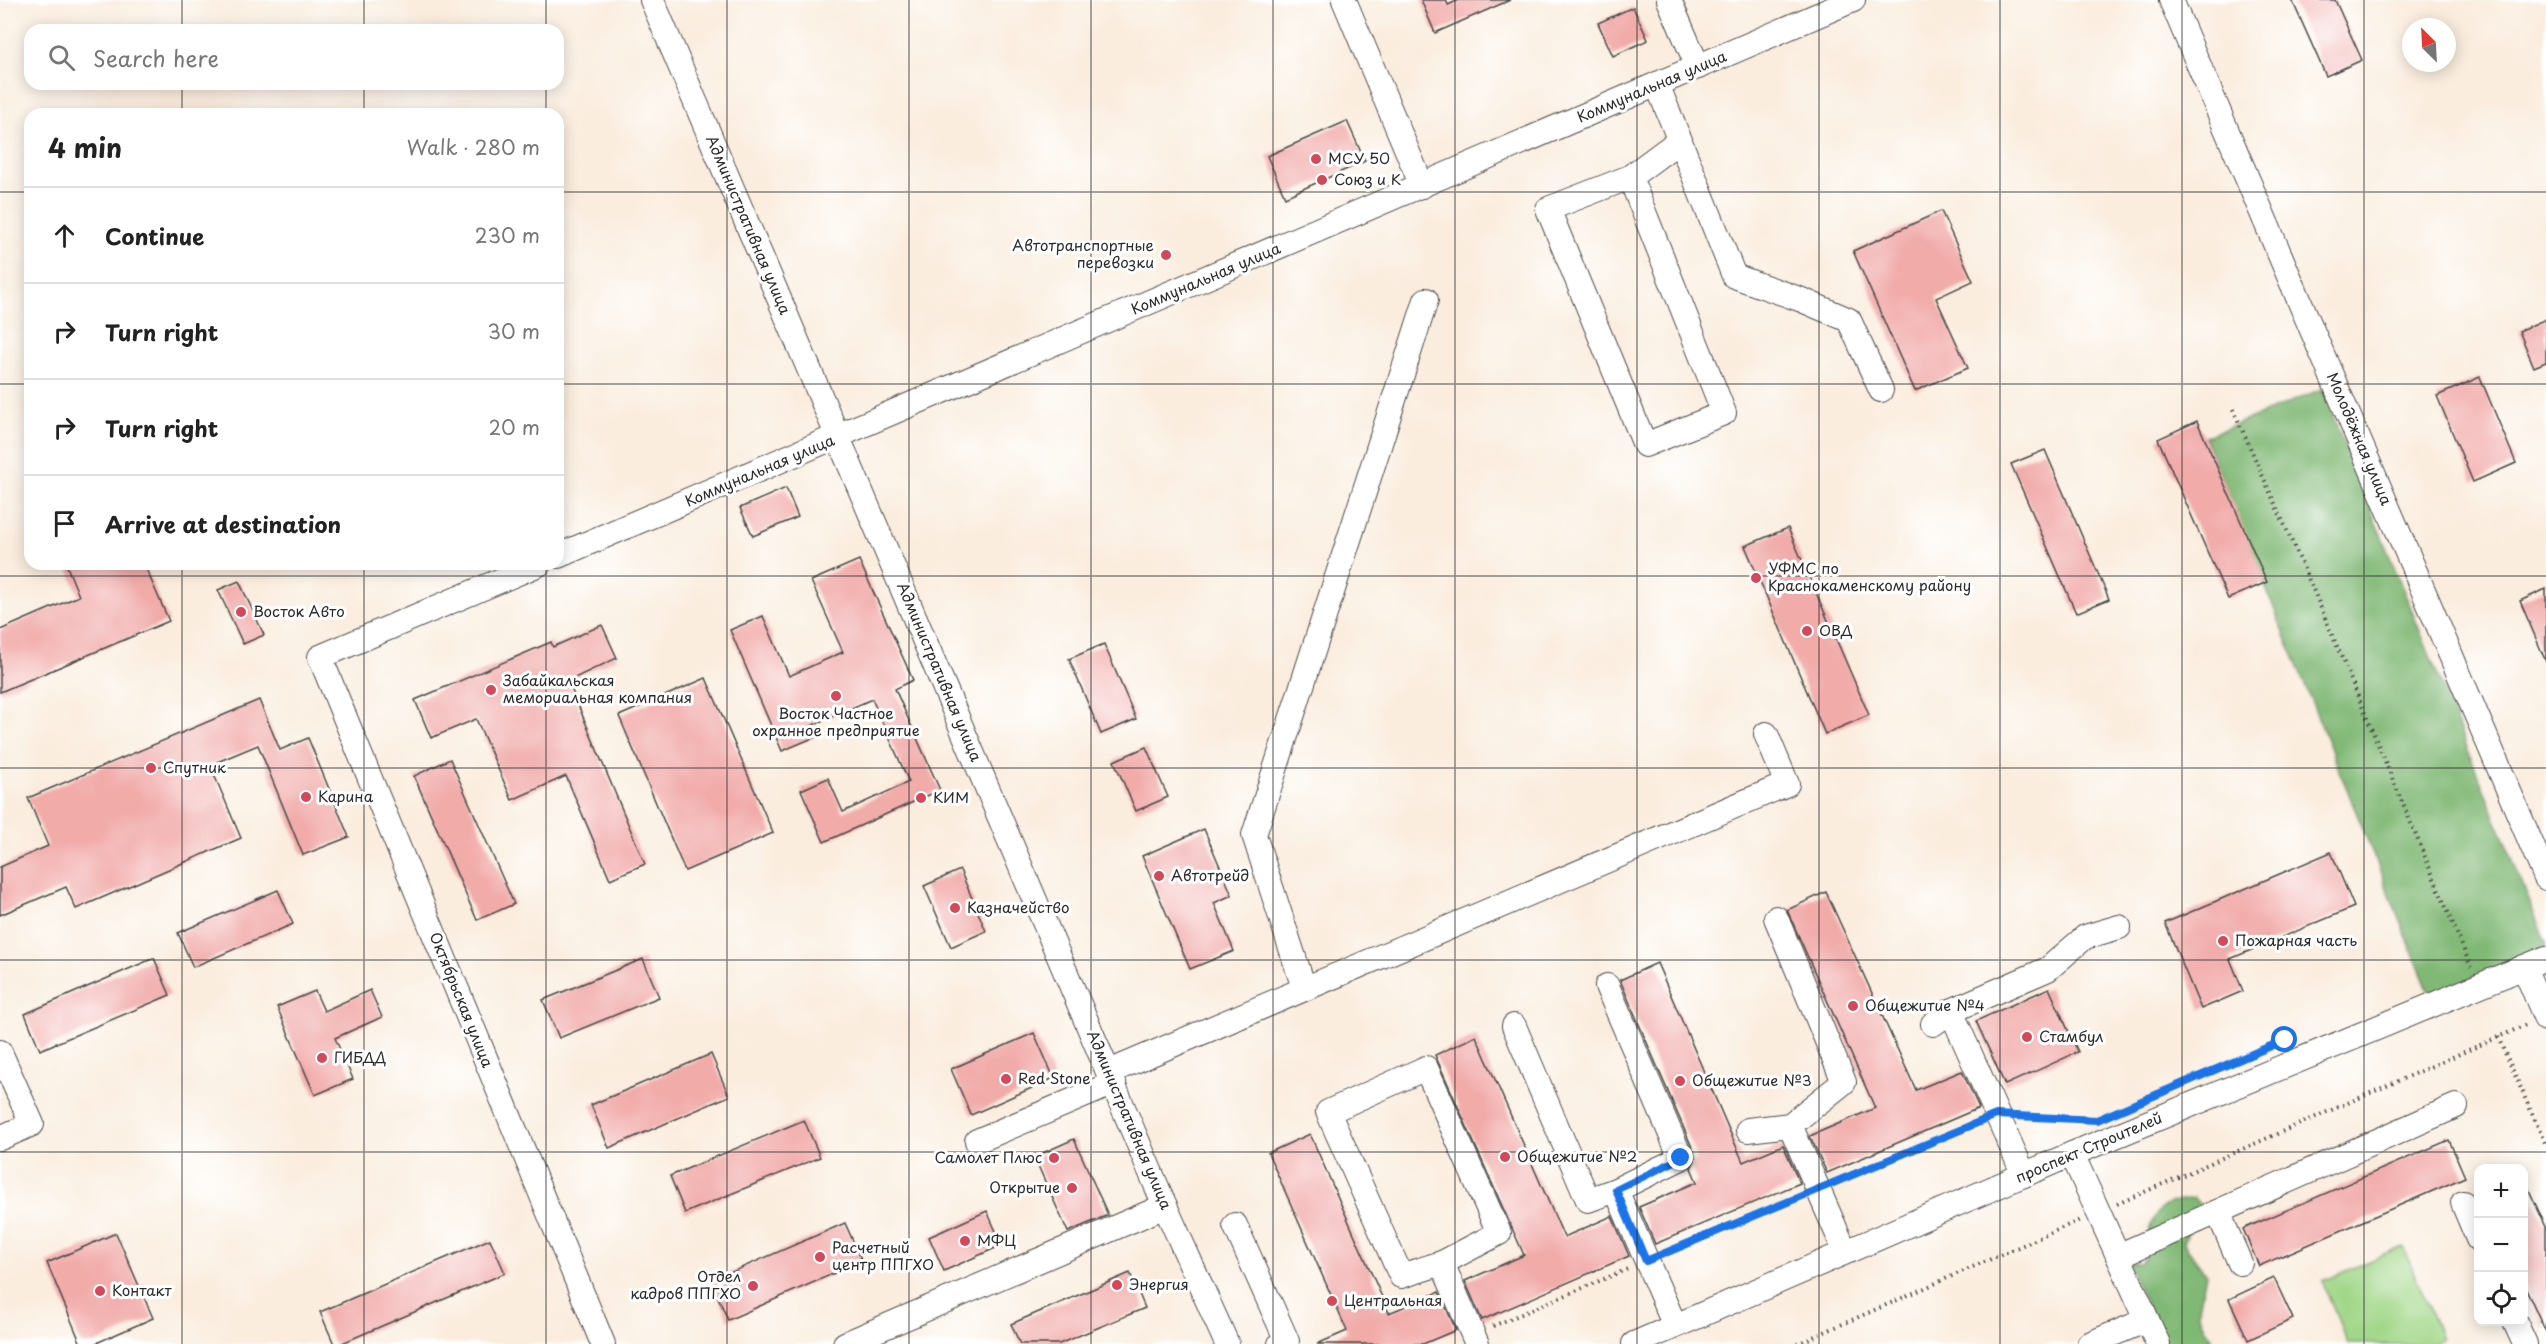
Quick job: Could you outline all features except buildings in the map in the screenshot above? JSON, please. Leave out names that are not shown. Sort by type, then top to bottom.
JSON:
[{"type":"street","name":"Административная улица","points":[[652,0],[1165,1206],[1227,1344]]},
{"type":"street","points":[[1344,0],[1422,186]]},
{"type":"street","points":[[1669,0],[1698,67]]},
{"type":"street","name":"Коммунальная улица","points":[[564,553],[1853,0]]},
{"type":"street","name":"Молодёжная улица","points":[[2171,0],[2546,878]]},
{"type":"street","points":[[1657,84],[1734,276],[1802,300],[1849,320],[1881,390]]},
{"type":"street","points":[[1630,177],[1724,413],[1646,445],[1548,209],[1630,177],[1680,140]]},
{"type":"street","points":[[1304,988],[1254,835],[1426,300]]},
{"type":"street","name":"Октябрьская улица","points":[[525,570],[320,657],[603,1344]]},
{"type":"street","points":[[977,1141],[1304,988],[1787,784],[1766,734]]},
{"type":"street","points":[[1748,1130],[1790,1125],[1844,1082],[1776,918]]},
{"type":"street","points":[[2024,1175],[1996,1115],[1942,1018],[2048,969],[2085,937],[2119,927]]},
{"type":"street","name":"проспект Строителей","points":[[1634,1344],[2072,1154],[2546,958]]},
{"type":"street","points":[[2524,967],[2546,1017]]},
{"type":"street","points":[[1514,1026],[1588,1200],[1616,1190],[1681,1158],[1607,986]]},
{"type":"street","points":[[0,1052],[32,1124],[0,1138]]},
{"type":"street","points":[[1425,1068],[1499,1233],[1442,1263],[1401,1276],[1329,1112],[1425,1068]]},
{"type":"street","points":[[2118,1256],[2456,1106]]},
{"type":"street","points":[[1790,1125],[1845,1251]]},
{"type":"street","points":[[2072,1154],[2158,1344]]},
{"type":"street","points":[[1616,1190],[1675,1326]]},
{"type":"street","points":[[2463,1203],[2474,1229]]},
{"type":"street","points":[[845,1344],[1165,1206]]},
{"type":"street","points":[[2218,1212],[2240,1263]]},
{"type":"street","points":[[1235,1225],[1287,1341],[1280,1344]]},
{"type":"street","points":[[1442,1263],[1475,1339]]},
{"type":"street","points":[[2089,1344],[2147,1320]]},
{"type":"street","points":[[2517,1326],[2525,1344]]},
{"type":"path","points":[[2233,409],[2316,596],[2472,968]]},
{"type":"path","points":[[1797,1344],[2546,1017]]},
{"type":"path","points":[[2498,1037],[2546,1145]]},
{"type":"path","points":[[2264,1049],[2285,1040]]},
{"type":"path","points":[[1475,1339],[1646,1261],[1996,1115],[2097,1120],[2107,1116]]},
{"type":"green space","points":[[2322,389],[2546,943],[2546,948],[2430,995],[2205,437]]},
{"type":"green space","points":[[2194,1198],[2205,1211],[2191,1224],[2183,1242],[2206,1274],[2198,1313],[2214,1344],[2164,1344],[2128,1264],[2140,1263],[2151,1250],[2149,1236],[2152,1223],[2154,1217],[2164,1207],[2172,1202]]},
{"type":"green space","points":[[2403,1247],[2442,1339],[2431,1344],[2348,1344],[2322,1281]]},
{"type":"place","name":"МСУ 50","points":[[1316,159]]},
{"type":"place","name":"Союз и К","points":[[1322,180]]},
{"type":"place","name":"Автотранспортные перевозки","points":[[1166,255]]},
{"type":"place","name":"УФМС по Краснокаменскому району","points":[[1756,578]]},
{"type":"place","name":"Восток Авто","points":[[241,612]]},
{"type":"place","name":"ОВД","points":[[1807,631]]},
{"type":"place","name":"Забайкальская мемориальная компания","points":[[491,690]]},
{"type":"place","name":"Восток Частное охранное предприятие","points":[[836,696]]},
{"type":"place","name":"Спутник","points":[[151,768]]},
{"type":"place","name":"Карина","points":[[306,797]]},
{"type":"place","name":"КИМ","points":[[921,798]]},
{"type":"place","name":"Автотрейд","points":[[1159,876]]},
{"type":"place","name":"Казначейство","points":[[955,908]]},
{"type":"place","name":"Пожарная часть","points":[[2223,941]]},
{"type":"place","name":"Общежитие №4","points":[[1853,1006]]},
{"type":"place","name":"Стамбул","points":[[2027,1037]]},
{"type":"place","name":"ГИБДД","points":[[322,1058]]},
{"type":"place","name":"Red Stone","points":[[1006,1079]]},
{"type":"place","name":"Общежитие №3","points":[[1680,1081]]},
{"type":"place","name":"Общежитие №2","points":[[1505,1157]]},
{"type":"place","name":"Самолет Плюс","points":[[1054,1158]]},
{"type":"place","name":"Открытие","points":[[1072,1188]]},
{"type":"place","name":"МФЦ","points":[[965,1241]]},
{"type":"place","name":"Расчетный центр ППГХО","points":[[820,1257]]},
{"type":"place","name":"Энергия","points":[[1117,1285]]},
{"type":"place","name":"Отдел кадров ППГХО","points":[[753,1286]]},
{"type":"place","name":"Контакт","points":[[100,1291]]},
{"type":"place","name":"Центральная","points":[[1332,1301]]},
{"type":"route","points":[[1681,1158],[1616,1190],[1646,1261],[1996,1115],[2097,1120],[2285,1040]]}]
